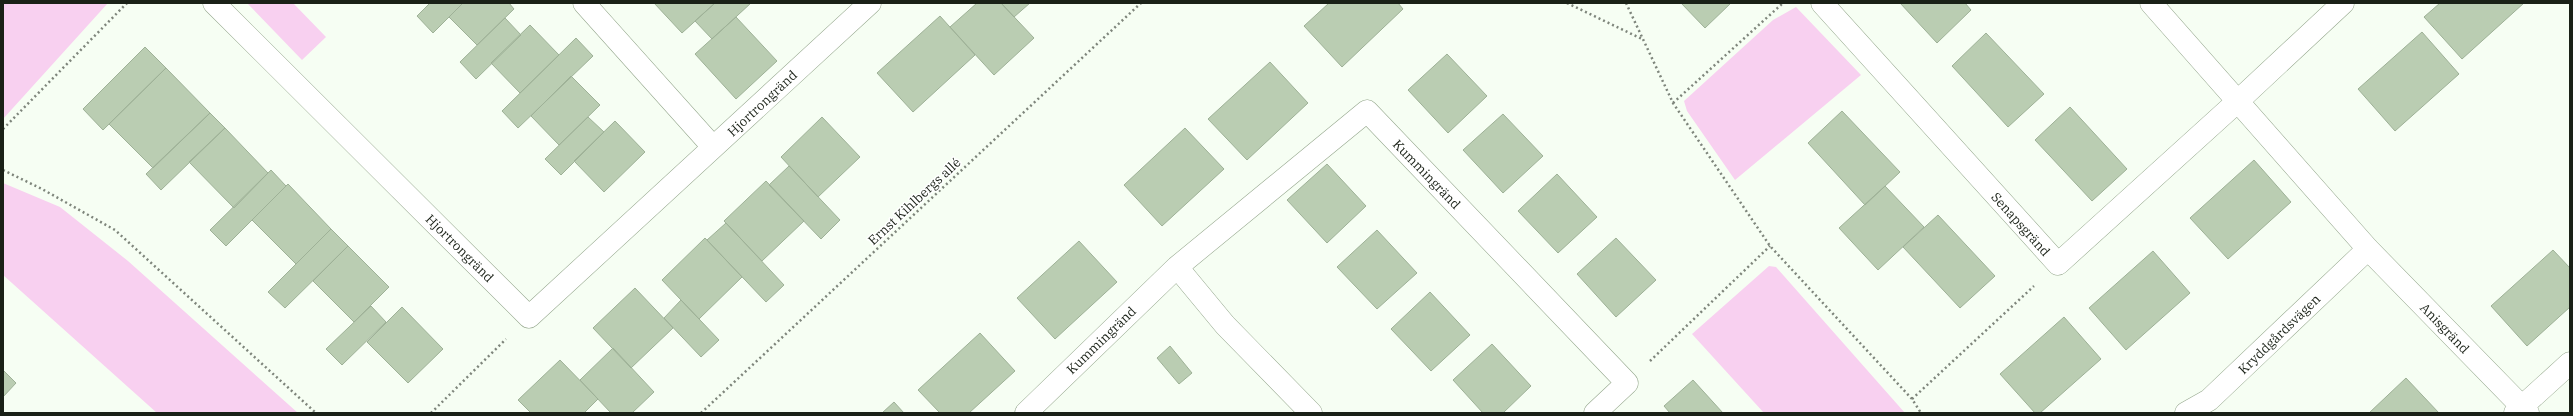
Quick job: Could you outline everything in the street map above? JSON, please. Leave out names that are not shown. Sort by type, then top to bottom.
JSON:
[{"type":"street","name":"Hjortrongränd","points":[[214,3],[529,317],[870,3]]},
{"type":"street","points":[[584,3],[714,147]]},
{"type":"street","name":"Senapsgränd","points":[[1822,3],[2058,264],[2238,101],[2343,3]]},
{"type":"street","points":[[2152,3],[2368,249]]},
{"type":"street","name":"Kummingränd","points":[[1026,413],[1177,267],[1366,111],[1627,383]]},
{"type":"street","name":"Anisgränd","points":[[2368,249],[2522,411],[2570,363]]},
{"type":"street","name":"Kryddgårdsvägen","points":[[2186,413],[2209,400],[2368,249]]},
{"type":"street","points":[[1177,267],[1225,325],[1311,413]]},
{"type":"street","points":[[1595,413],[1627,383]]},
{"type":"path","points":[[3,129],[127,3]]},
{"type":"path","name":"Ernst Kihlbergs allé","points":[[701,413],[1141,3]]},
{"type":"path","points":[[1567,3],[1642,38]]},
{"type":"path","points":[[1626,3],[1673,103],[1770,246],[1912,398],[1921,413]]},
{"type":"path","points":[[1673,103],[1783,3]]},
{"type":"path","points":[[3,170],[42,189],[115,230],[316,413]]},
{"type":"path","points":[[1627,383],[1770,246]]},
{"type":"path","points":[[1912,398],[2058,264]]},
{"type":"path","points":[[431,413],[529,317]]},
{"type":"shaded area","points":[[3,3],[108,3],[3,119]]},
{"type":"shaded area","points":[[247,3],[293,3],[326,37],[302,60]]},
{"type":"shaded area","points":[[1796,7],[1861,75],[1735,180],[1687,111],[1684,101],[1773,20]]},
{"type":"shaded area","points":[[3,183],[60,207],[128,261],[298,413],[157,413],[3,275]]},
{"type":"shaded area","points":[[1769,266],[1776,267],[1905,413],[1764,413],[1692,334]]},
{"type":"building","points":[[430,3],[463,3],[433,33],[417,16]]},
{"type":"building","points":[[463,3],[509,3],[514,9],[477,45],[449,17]]},
{"type":"building","points":[[654,3],[715,3],[682,33]]},
{"type":"building","points":[[715,3],[751,3],[712,39],[695,21]]},
{"type":"building","points":[[977,3],[1001,3],[1034,38],[994,75],[950,27]]},
{"type":"building","points":[[1001,3],[1030,3],[1014,17]]},
{"type":"building","points":[[1329,3],[1398,3],[1403,9],[1342,67],[1304,26]]},
{"type":"building","points":[[1681,3],[1731,3],[1705,28]]},
{"type":"building","points":[[1900,3],[1965,3],[1971,10],[1937,43]]},
{"type":"building","points":[[2440,3],[2524,3],[2462,59],[2424,17]]},
{"type":"building","points":[[940,16],[975,55],[913,112],[877,73]]},
{"type":"building","points":[[736,17],[777,61],[736,99],[695,54]]},
{"type":"building","points":[[505,18],[521,35],[476,79],[460,62]]},
{"type":"building","points":[[530,25],[559,55],[520,93],[491,63]]},
{"type":"building","points":[[2422,32],[2459,74],[2395,131],[2358,89]]},
{"type":"building","points":[[1986,33],[2044,94],[2008,127],[1952,66]]},
{"type":"building","points":[[576,38],[593,56],[518,128],[502,111]]},
{"type":"building","points":[[145,47],[166,68],[103,130],[83,109]]},
{"type":"building","points":[[1447,54],[1487,96],[1448,133],[1408,90]]},
{"type":"building","points":[[1270,62],[1308,103],[1247,160],[1208,119]]},
{"type":"building","points":[[166,68],[210,113],[153,168],[109,124]]},
{"type":"building","points":[[571,76],[600,105],[559,145],[531,116]]},
{"type":"building","points":[[2070,107],[2127,169],[2092,201],[2035,140]]},
{"type":"building","points":[[1842,111],[1900,172],[1865,205],[1808,143]]},
{"type":"building","points":[[210,113],[225,128],[161,190],[146,174]]},
{"type":"building","points":[[1503,114],[1543,156],[1503,193],[1463,150]]},
{"type":"building","points":[[588,117],[604,132],[561,175],[545,159]]},
{"type":"building","points":[[822,117],[860,157],[818,197],[781,157]]},
{"type":"building","points":[[615,121],[645,152],[604,192],[574,161]]},
{"type":"building","points":[[225,128],[268,173],[234,208],[189,162]]},
{"type":"building","points":[[1185,128],[1224,169],[1162,226],[1124,185]]},
{"type":"building","points":[[2254,160],[2291,202],[2228,259],[2190,218]]},
{"type":"building","points":[[1327,164],[1366,206],[1327,243],[1287,200]]},
{"type":"building","points":[[789,166],[840,220],[821,239],[769,185]]},
{"type":"building","points":[[271,170],[286,186],[226,246],[210,230]]},
{"type":"building","points":[[1557,174],[1597,217],[1558,253],[1518,211]]},
{"type":"building","points":[[766,181],[804,221],[762,261],[724,221]]},
{"type":"building","points":[[288,184],[331,229],[296,264],[252,220]]},
{"type":"building","points":[[1885,186],[1924,227],[1878,270],[1839,228]]},
{"type":"building","points":[[1938,215],[1995,276],[1960,308],[1903,247]]},
{"type":"building","points":[[726,223],[784,285],[766,302],[707,240]]},
{"type":"building","points":[[331,229],[348,246],[285,308],[268,292]]},
{"type":"building","points":[[1377,230],[1417,273],[1377,309],[1337,267]]},
{"type":"building","points":[[705,238],[742,277],[699,319],[662,280]]},
{"type":"building","points":[[1616,238],[1656,280],[1616,317],[1577,274]]},
{"type":"building","points":[[1079,241],[1117,282],[1055,339],[1017,298]]},
{"type":"building","points":[[348,246],[389,287],[354,322],[313,281]]},
{"type":"building","points":[[2553,250],[2570,268],[2570,307],[2527,346],[2491,306]]},
{"type":"building","points":[[2153,251],[2190,293],[2126,350],[2089,308]]},
{"type":"building","points":[[635,288],[673,328],[631,368],[593,328]]},
{"type":"building","points":[[1430,292],[1470,335],[1431,371],[1391,329]]},
{"type":"building","points":[[681,300],[719,340],[701,357],[664,318]]},
{"type":"building","points":[[371,306],[386,322],[342,365],[326,349]]},
{"type":"building","points":[[402,307],[443,349],[408,383],[367,342]]},
{"type":"building","points":[[2064,317],[2101,359],[2040,413],[2035,413],[2000,374]]},
{"type":"building","points":[[980,333],[1015,371],[969,413],[940,413],[918,390]]},
{"type":"building","points":[[1492,344],[1531,386],[1503,413],[1483,413],[1453,380]]},
{"type":"building","points":[[1170,346],[1192,373],[1179,384],[1157,358]]},
{"type":"building","points":[[613,348],[654,392],[632,413],[611,413],[580,380]]},
{"type":"building","points":[[560,360],[598,399],[584,413],[531,413],[518,400]]},
{"type":"building","points":[[3,370],[16,383],[3,397]]},
{"type":"building","points":[[2406,378],[2439,413],[2369,413]]},
{"type":"building","points":[[1693,380],[1723,413],[1670,413],[1664,406]]},
{"type":"building","points":[[894,402],[904,413],[882,413]]}]
